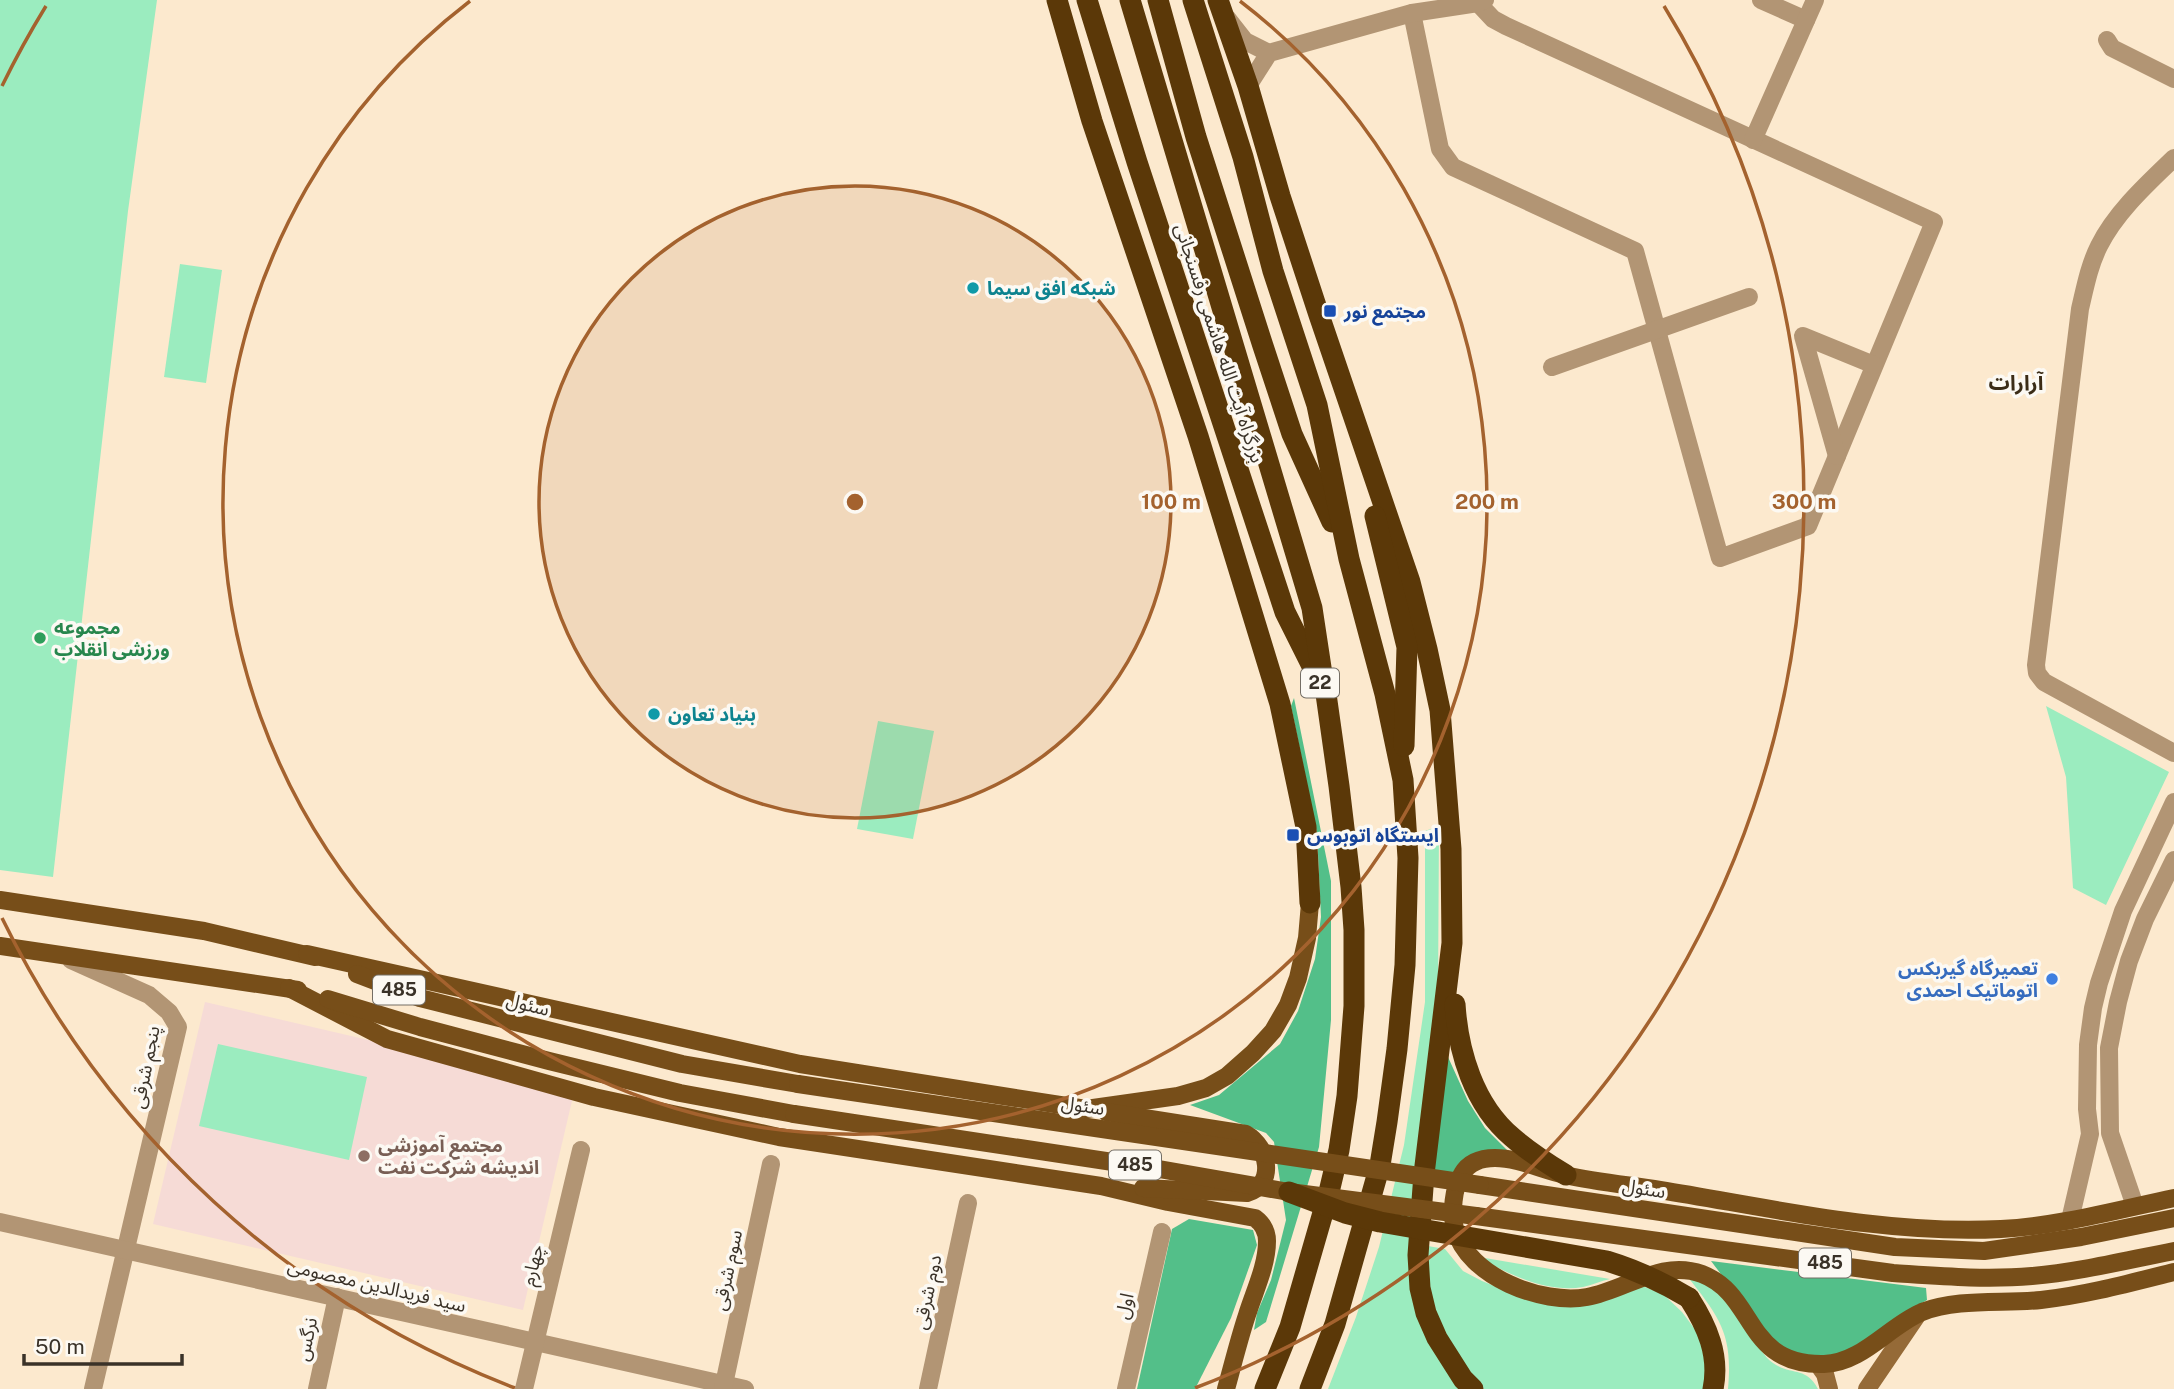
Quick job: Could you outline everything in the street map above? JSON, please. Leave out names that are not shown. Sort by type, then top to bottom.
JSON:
[{"type":"highway","points":[[1057,0],[1092,121],[1198,436],[1280,704],[1306,827],[1310,904]]},
{"type":"highway","name":"بزرگراه آیت الله هاشمی رفسنجانی","points":[[1087,0],[1137,162],[1285,612],[1326,694]]},
{"type":"highway","name":"بزرگراه آیت الله هاشمی رفسنجانی","points":[[1130,0],[1312,608],[1351,887],[1355,968],[1353,1039],[1339,1150],[1290,1327],[1265,1389]]},
{"type":"highway","name":"بزرگراه آیت الله هاشمی رفسنجانی","points":[[1158,0],[1196,137],[1292,434],[1349,559]]},
{"type":"highway","name":"بزرگراه آیت الله هاشمی رفسنجانی","points":[[1193,0],[1243,157],[1273,271],[1317,405],[1349,559],[1385,694],[1403,780],[1408,858],[1405,965],[1387,1122],[1380,1165],[1335,1324],[1310,1389]]},
{"type":"highway","points":[[1220,6],[1352,415],[1410,582],[1427,649],[1440,710],[1451,849],[1452,943],[1458,1034],[1462,1051],[1474,1084],[1491,1114],[1511,1137],[1566,1175]]},
{"type":"highway","points":[[1352,415],[1408,647],[1403,780]]},
{"type":"highway","points":[[1452,943],[1424,1174],[1418,1255],[1420,1287],[1426,1313],[1449,1360],[1473,1389]]},
{"type":"highway","points":[[1289,1192],[1345,1213],[1380,1222],[1607,1261],[1647,1275],[1689,1298],[1704,1322],[1714,1353],[1716,1370],[1713,1389]]},
{"type":"highway","points":[[1250,1389],[1290,1327]]},
{"type":"main road","name":"سئول","points":[[0,900],[204,931],[307,954],[420,998],[682,1064],[798,1084],[1895,1247],[1984,1251],[2081,1237],[2174,1218]]},
{"type":"main road","points":[[1086,1109],[1178,1096],[1206,1088],[1227,1076],[1253,1053],[1273,1031],[1289,1005],[1304,951],[1310,904]]},
{"type":"main road","name":"485","points":[[0,946],[289,988],[420,1027],[680,1093],[794,1114],[1159,1169],[1289,1192],[1893,1273],[1962,1278],[2031,1276],[2174,1251]]},
{"type":"main road","points":[[307,954],[800,1064],[1246,1134],[1259,1144],[1266,1159],[1261,1185],[1247,1193],[1101,1186]]},
{"type":"main road","points":[[289,988],[387,1039],[594,1097],[779,1136],[1101,1186],[1255,1218],[1266,1230],[1265,1254],[1226,1389]]},
{"type":"main road","points":[[2174,1198],[2070,1220],[2005,1229],[1887,1227],[1566,1175],[1499,1157],[1469,1164],[1458,1179],[1453,1212],[1455,1228],[1463,1247],[1478,1265],[1493,1277],[1546,1296],[1583,1298],[1656,1272],[1674,1269],[1706,1275],[1739,1305],[1763,1343],[1777,1354],[1808,1364],[1831,1364],[1852,1357],[1918,1314],[1949,1306],[2041,1300],[2089,1293],[2174,1272]]},
{"type":"main road","points":[[1867,1389],[1918,1314]]},
{"type":"main road","points":[[1818,1364],[1825,1374],[1829,1389]]},
{"type":"street","points":[[1761,0],[1806,20]]},
{"type":"street","points":[[1753,140],[1815,0]]},
{"type":"street","points":[[1248,86],[1269,53],[1412,13],[1481,2],[1493,19],[1506,26],[1934,222],[1808,526],[1720,558],[1634,251],[1453,167],[1440,149],[1412,13]]},
{"type":"street","points":[[1220,6],[1245,41],[1269,53]]},
{"type":"street","points":[[2107,40],[2112,48],[2174,79]]},
{"type":"street","points":[[2174,158],[2119,215],[2099,245],[2089,270],[2080,309],[2036,665],[2037,673],[2044,682],[2174,752]]},
{"type":"street","points":[[1552,366],[1749,297]]},
{"type":"street","points":[[1837,456],[1803,337],[1874,365]]},
{"type":"street","points":[[2070,1220],[2090,1134],[2087,1109],[2088,1045],[2092,1008],[2123,911],[2174,802]]},
{"type":"street","points":[[2135,1206],[2110,1133],[2109,1048],[2129,961],[2145,919],[2174,860]]},
{"type":"street","name":"پنجم شرقی","points":[[62,956],[149,995],[169,1012],[178,1027],[93,1389]]},
{"type":"street","name":"چهارم","points":[[524,1389],[581,1150]]},
{"type":"street","name":"سوم شرقی","points":[[724,1387],[771,1164]]},
{"type":"street","name":"دوم شرقی","points":[[928,1389],[968,1203]]},
{"type":"street","name":"سید فریدالدین معصومی","points":[[0,1222],[536,1342],[724,1387],[745,1389]]},
{"type":"street","name":"اول","points":[[1126,1389],[1162,1232]]},
{"type":"street","name":"نرگس","points":[[317,1389],[337,1297]]},
{"type":"shaded area","name":"مجتمع آموزشی اندیشه شرکت نفت","points":[[205,1002],[575,1088],[523,1310],[153,1224]]},
{"type":"green space","name":"مجموعه ورزشی انقلاب","points":[[0,0],[157,0],[128,211],[53,877],[0,870]]},
{"type":"green space","points":[[180,264],[222,270],[206,383],[164,377]]},
{"type":"green space","points":[[1294,698],[1331,881],[1331,1020],[1319,1147],[1266,1322],[1254,1330],[1257,1313],[1271,1280],[1286,1220],[1274,1142],[1266,1133],[1190,1105],[1219,1095],[1280,1044],[1298,1011],[1315,959],[1321,917],[1317,833],[1291,706]]},
{"type":"green space","points":[[2046,706],[2169,772],[2106,905],[2073,888],[2066,777]]},
{"type":"green space","points":[[878,721],[934,731],[913,839],[857,829]]},
{"type":"green space","points":[[1439,826],[1438,996],[1413,1252],[1463,1389],[1328,1389],[1379,1247],[1404,1145],[1425,1002],[1425,831]]},
{"type":"green space","points":[[218,1044],[367,1077],[349,1160],[199,1126]]},
{"type":"green space","points":[[1448,1057],[1468,1101],[1485,1128],[1509,1152],[1454,1178],[1430,1174]]},
{"type":"green space","points":[[1189,1219],[1253,1230],[1257,1245],[1231,1318],[1195,1389],[1137,1389],[1172,1229]]},
{"type":"green space","points":[[1422,1245],[1445,1249],[1463,1271],[1534,1302],[1637,1284],[1663,1294],[1682,1312],[1697,1332],[1705,1351],[1705,1389],[1484,1389],[1460,1360],[1440,1323],[1429,1292]]},
{"type":"green space","points":[[1479,1257],[1610,1279],[1583,1287],[1542,1285],[1516,1276]]},
{"type":"green space","points":[[1711,1261],[1926,1288],[1927,1300],[1852,1350],[1834,1357],[1806,1357],[1779,1347]]},
{"type":"green space","points":[[1687,1276],[1710,1285],[1727,1299],[1770,1361],[1803,1374],[1818,1389],[1728,1389],[1728,1354],[1722,1328]]},
{"type":"place","name":"شبکه افق سیما","points":[[973,288]]},
{"type":"place","name":"مجتمع نور","points":[[1330,311]]},
{"type":"place","name":"مجموعه ورزشی انقلاب","points":[[40,638]]},
{"type":"place","name":"بنیاد تعاون","points":[[654,714]]},
{"type":"place","name":"ایستگاه اتوبوس","points":[[1293,835]]},
{"type":"place","name":"تعمیرگاه گیربکس اتوماتیک احمدی","points":[[2052,979]]},
{"type":"place","name":"مجتمع آموزشی اندیشه شرکت نفت","points":[[364,1156]]},
{"type":"district","name":"آرارات","points":[[2016,383]]}]
